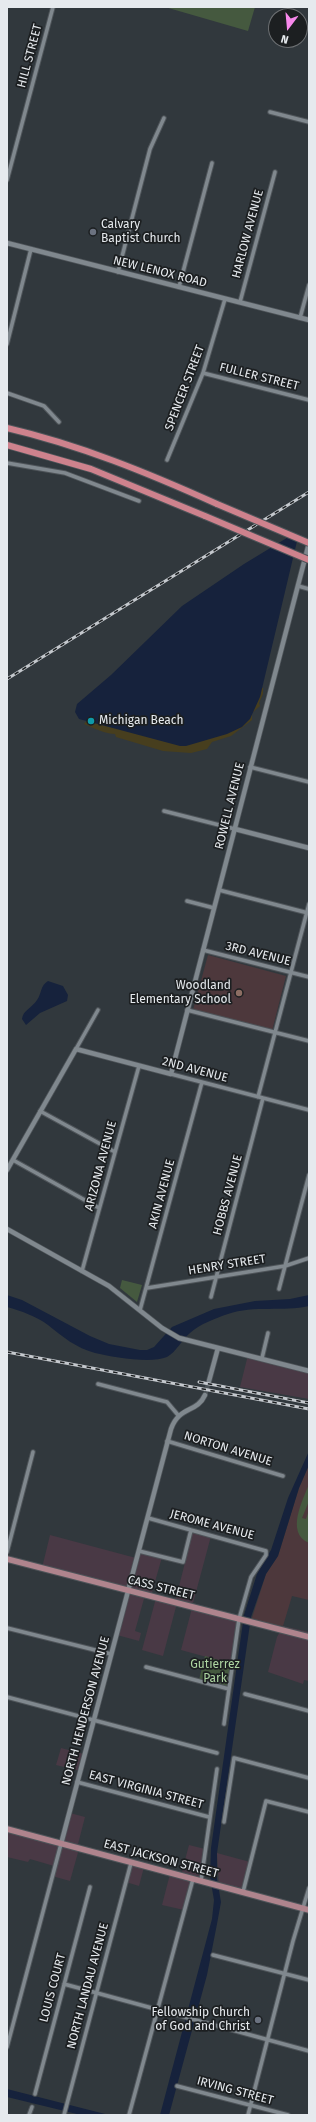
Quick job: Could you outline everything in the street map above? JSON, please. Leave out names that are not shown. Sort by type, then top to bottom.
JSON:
[{"type":"highway","points":[[7,428],[87,450],[153,475],[309,543]]},
{"type":"highway","points":[[7,445],[91,469],[309,560]]},
{"type":"main road","name":"CASS STREET","points":[[7,1559],[309,1637]]},
{"type":"main road","name":"EAST JACKSON STREET","points":[[7,1828],[61,1844],[309,1910]]},
{"type":"street","name":"HILL STREET","points":[[7,180],[53,7]]},
{"type":"street","points":[[270,112],[309,122]]},
{"type":"street","points":[[118,272],[150,149],[164,118]]},
{"type":"street","points":[[179,287],[212,163]]},
{"type":"street","name":"HARLOW AVENUE","points":[[240,302],[275,172]]},
{"type":"street","name":"NEW LENOX ROAD","points":[[7,243],[309,320]]},
{"type":"street","points":[[7,344],[31,249]]},
{"type":"street","points":[[300,318],[309,285]]},
{"type":"street","name":"SPENCER STREET","points":[[167,460],[203,373],[225,299]]},
{"type":"street","name":"FULLER STREET","points":[[203,373],[309,400]]},
{"type":"street","points":[[7,393],[44,406],[59,422]]},
{"type":"street","points":[[7,463],[65,473],[139,501]]},
{"type":"street","name":"ROWELL AVENUE","points":[[171,1074],[309,543]]},
{"type":"street","points":[[298,586],[309,589]]},
{"type":"street","points":[[250,767],[309,782]]},
{"type":"street","points":[[164,811],[309,848]]},
{"type":"street","points":[[219,890],[308,913]]},
{"type":"street","points":[[188,901],[214,908]]},
{"type":"street","points":[[258,1097],[308,913],[309,904]]},
{"type":"street","name":"3RD AVENUE","points":[[203,950],[309,978]]},
{"type":"street","points":[[7,1170],[98,1010]]},
{"type":"street","points":[[188,1010],[309,1041]]},
{"type":"street","name":"2ND AVENUE","points":[[76,1049],[309,1110]]},
{"type":"street","name":"ARIZONA AVENUE","points":[[82,1271],[138,1066]]},
{"type":"street","name":"AKIN AVENUE","points":[[140,1310],[202,1082]]},
{"type":"street","name":"HOBBS AVENUE","points":[[211,1297],[263,1098]]},
{"type":"street","points":[[40,1111],[115,1152]]},
{"type":"street","points":[[13,1160],[99,1208]]},
{"type":"street","points":[[278,1288],[309,1175]]},
{"type":"street","points":[[7,1229],[109,1286],[162,1328],[188,1341],[262,1358],[309,1371]]},
{"type":"street","name":"HENRY STREET","points":[[147,1288],[285,1266],[309,1258]]},
{"type":"street","points":[[262,1358],[268,1334]]},
{"type":"street","points":[[209,1381],[218,1348]]},
{"type":"street","points":[[98,1384],[167,1402],[178,1415],[197,1405],[205,1395]]},
{"type":"street","name":"NORTH HENDERSON AVENUE","points":[[7,2047],[148,1518],[167,1441],[178,1415]]},
{"type":"street","name":"NORTON AVENUE","points":[[167,1441],[283,1476]]},
{"type":"street","points":[[7,1552],[33,1452]]},
{"type":"street","name":"JEROME AVENUE","points":[[148,1518],[266,1551],[266,1555],[252,1577],[239,1619]]},
{"type":"street","points":[[139,1550],[183,1562],[191,1530]]},
{"type":"street","points":[[224,1724],[239,1619]]},
{"type":"street","points":[[7,1628],[111,1654]]},
{"type":"street","points":[[146,1667],[229,1689]]},
{"type":"street","points":[[245,1694],[309,1711]]},
{"type":"street","points":[[7,1697],[217,1753]]},
{"type":"street","points":[[224,1822],[234,1758],[309,1778]]},
{"type":"street","points":[[204,1882],[209,1817],[217,1769]]},
{"type":"street","name":"EAST VIRGINIA STREET","points":[[77,1782],[209,1817]]},
{"type":"street","points":[[243,1892],[266,1801],[309,1812]]},
{"type":"street","name":"NORTH LANDAU AVENUE","points":[[64,2114],[131,1863]]},
{"type":"street","points":[[129,2115],[193,1879]]},
{"type":"street","name":"LOUIS COURT","points":[[35,2094],[90,1887]]},
{"type":"street","points":[[248,2115],[284,1974],[309,1888]]},
{"type":"street","points":[[213,1955],[309,1980]]},
{"type":"street","points":[[64,1984],[309,2051]]},
{"type":"street","name":"IRVING STREET","points":[[177,2086],[288,2115]]},
{"type":"street","points":[[29,2115],[32,2107]]},
{"type":"shaded area","name":"Woodland Elementary School","points":[[208,955],[286,976],[272,1031],[193,1010]]},
{"type":"shaded area","points":[[248,1355],[309,1371],[309,1399],[240,1387]]},
{"type":"shaded area","points":[[309,1465],[309,1600],[292,1596],[283,1626],[251,1621],[266,1574],[278,1556],[299,1488]]},
{"type":"shaded area","points":[[193,1531],[211,1536],[192,1607],[175,1602]]},
{"type":"shaded area","points":[[50,1535],[136,1558],[128,1590],[42,1568]]},
{"type":"shaded area","points":[[139,1551],[162,1557],[151,1596],[129,1591]]},
{"type":"shaded area","points":[[129,1591],[145,1595],[135,1631],[141,1633],[139,1641],[117,1635]]},
{"type":"shaded area","points":[[156,1598],[177,1603],[163,1656],[142,1650]]},
{"type":"shaded area","points":[[192,1608],[237,1619],[232,1664],[181,1650]]},
{"type":"shaded area","points":[[283,1626],[309,1632],[309,1681],[304,1680],[303,1684],[268,1672],[277,1637]]},
{"type":"shaded area","points":[[61,1748],[84,1754],[80,1771],[56,1765]]},
{"type":"shaded area","points":[[70,1813],[85,1817],[77,1848],[61,1844]]},
{"type":"shaded area","points":[[7,1829],[79,1849],[70,1881],[52,1876],[54,1866],[30,1859],[28,1862],[7,1857]]},
{"type":"shaded area","points":[[189,1845],[205,1849],[201,1881],[181,1875]]},
{"type":"shaded area","points":[[217,1853],[250,1862],[243,1893],[219,1887]]},
{"type":"shaded area","points":[[131,1863],[144,1867],[139,1886],[126,1882]]},
{"type":"shaded area","points":[[170,1874],[192,1879],[184,1910],[162,1905]]},
{"type":"green space","points":[[165,7],[255,7],[248,31]]},
{"type":"green space","points":[[122,1280],[142,1285],[137,1302],[120,1288]]},
{"type":"green space","points":[[309,1484],[309,1501],[302,1518],[306,1519],[309,1510],[309,1543],[302,1538],[298,1532],[297,1524],[300,1507]]},
{"type":"green space","name":"Gutierrez Park","points":[[205,1656],[232,1664],[229,1689],[199,1680]]},
{"type":"sand","points":[[261,688],[263,688],[263,694],[259,703],[260,706],[252,713],[252,720],[231,736],[212,742],[207,749],[191,753],[163,751],[116,737],[115,734],[104,732],[84,724],[88,719],[259,697],[261,694]]},
{"type":"water","points":[[295,533],[298,537],[260,697],[250,719],[242,727],[227,734],[186,746],[180,746],[79,719],[75,712],[77,704],[111,675],[182,606],[244,564]]},
{"type":"water","points":[[48,981],[63,986],[68,995],[67,1001],[40,1013],[26,1025],[22,1019],[23,1016],[37,1000],[42,987]]},
{"type":"water","points":[[7,1295],[22,1300],[90,1336],[109,1344],[140,1350],[147,1350],[154,1347],[172,1327],[214,1309],[255,1301],[290,1299],[309,1295],[309,1306],[289,1309],[258,1309],[238,1311],[228,1314],[198,1327],[167,1357],[142,1360],[102,1355],[88,1351],[70,1342],[38,1319],[7,1307]]},
{"type":"water","points":[[309,1451],[309,1465],[299,1488],[278,1556],[266,1574],[251,1617],[217,1853],[217,1879],[221,1902],[217,1924],[207,1975],[169,2115],[160,2115],[212,1919],[214,1900],[210,1877],[211,1848],[244,1615],[257,1574],[271,1550],[288,1498]]},
{"type":"water","points":[[7,2089],[109,2115],[81,2115],[7,2097]]},
{"type":"tunnel","points":[[205,1395],[209,1381]]},
{"type":"railway","points":[[7,679],[309,492]]},
{"type":"railway","points":[[7,1352],[309,1409]]},
{"type":"railway","points":[[199,1382],[309,1403]]},
{"type":"place","name":"Calvary Baptist Church","points":[[93,232]]},
{"type":"place","name":"Michigan Beach","points":[[91,721]]},
{"type":"place","name":"Woodland Elementary School","points":[[239,993]]},
{"type":"place","name":"Fellowship Church of God and Christ","points":[[258,2020]]}]
